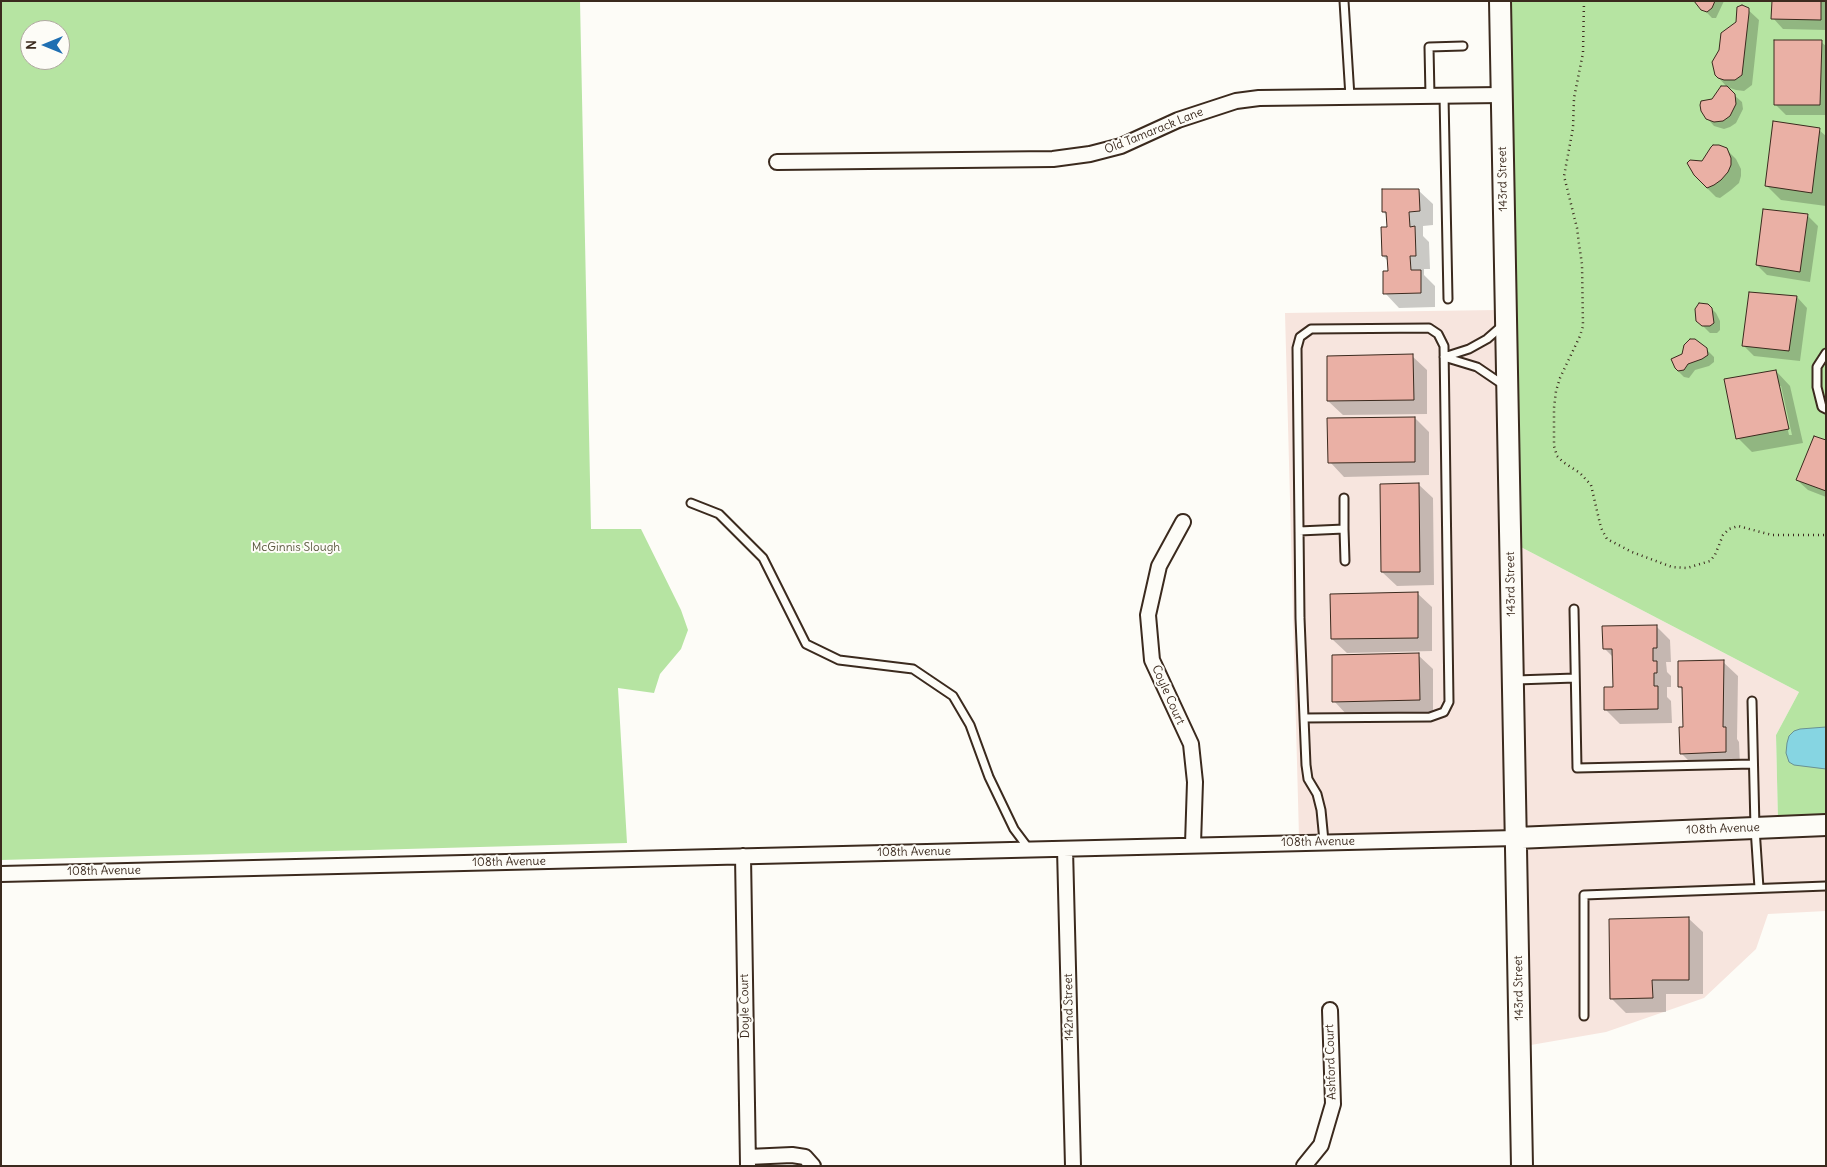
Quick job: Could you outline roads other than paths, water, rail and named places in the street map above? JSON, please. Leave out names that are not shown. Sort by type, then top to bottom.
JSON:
[{"type":"main road","name":"143rd Street","points":[[1500,1],[1522,1166]]},
{"type":"main road","name":"108th Avenue","points":[[1516,838],[1826,825]]},
{"type":"street","name":"Old Tamarack Lane","points":[[777,162],[1053,159],[1078,157],[1121,146],[1178,120],[1236,101],[1259,98],[1501,95]]},
{"type":"street","name":"Coyle Court","points":[[1183,522],[1158,566],[1148,615],[1152,660],[1191,744],[1195,782],[1193,844]]},
{"type":"street","name":"108th Avenue","points":[[1,874],[1029,850],[1193,844],[1516,838]]},
{"type":"street","name":"142nd Street","points":[[1065,849],[1073,1166]]},
{"type":"street","name":"Doyle Court","points":[[743,856],[748,1161],[792,1156],[805,1157],[813,1166]]},
{"type":"street","name":"Ashford Court","points":[[1304,1166],[1321,1145],[1333,1104],[1330,1010]]},
{"type":"lane","points":[[1344,1],[1350,97]]},
{"type":"lane","points":[[1448,299],[1437,96],[1429,47],[1463,46]]},
{"type":"lane","points":[[1444,358],[1469,349],[1486,339],[1506,323]]},
{"type":"lane","points":[[1304,718],[1430,717],[1444,712],[1449,702],[1444,346],[1438,334],[1429,328],[1311,330],[1300,337],[1297,348],[1304,718],[1306,765],[1308,779],[1317,794],[1321,810],[1324,842]]},
{"type":"lane","points":[[1826,353],[1817,367],[1816,387],[1822,407],[1826,409]]},
{"type":"lane","points":[[1444,358],[1477,367],[1507,388]]},
{"type":"lane","points":[[1344,498],[1345,561]]},
{"type":"lane","points":[[691,504],[719,514],[763,558],[806,644],[839,660],[913,669],[953,696],[970,725],[989,777],[1014,829],[1029,850]]},
{"type":"lane","points":[[1300,531],[1344,529]]},
{"type":"lane","points":[[1574,609],[1577,768],[1753,764]]},
{"type":"lane","points":[[1513,680],[1575,678]]},
{"type":"lane","points":[[1752,701],[1755,828],[1759,888]]},
{"type":"lane","points":[[1584,1016],[1584,895],[1826,886]]},
{"type":"water","points":[[1826,727],[1826,769],[1794,765],[1789,762],[1786,753],[1787,743],[1789,736],[1794,731]]},
{"type":"park label","name":"McGinnis Slough","points":[[296,548]]}]
